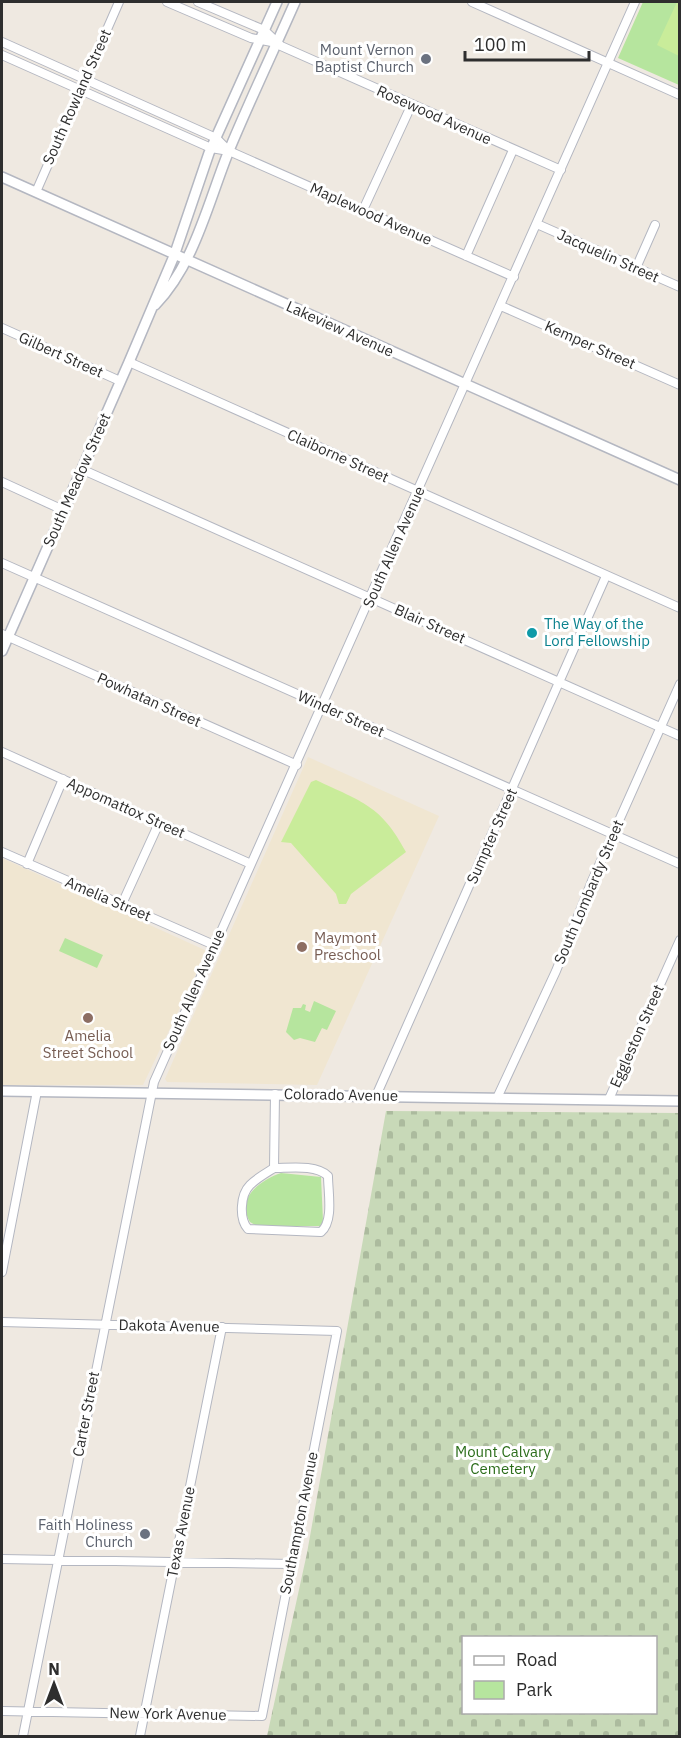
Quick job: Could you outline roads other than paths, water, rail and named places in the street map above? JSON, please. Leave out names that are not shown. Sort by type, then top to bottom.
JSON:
[{"type":"street","name":"South Rowland Street","points":[[36,192],[119,2]]},
{"type":"street","name":"Rosewood Avenue","points":[[167,2],[259,40],[277,43],[411,106],[561,170]]},
{"type":"street","name":"Rosewood Avenue","points":[[198,2],[264,30],[277,43]]},
{"type":"street","name":"South Meadow Street","points":[[2,651],[5,635],[33,578],[174,256],[211,148],[277,2]]},
{"type":"street","name":"South Meadow Street","points":[[151,308],[167,293],[186,261],[229,151],[295,2]]},
{"type":"street","points":[[472,2],[680,95]]},
{"type":"street","name":"South Allen Avenue","points":[[152,1092],[214,945],[324,706],[635,2]]},
{"type":"street","name":"Maplewood Avenue","points":[[2,42],[216,138],[229,151]]},
{"type":"street","name":"Maplewood Avenue","points":[[2,55],[211,148],[229,151],[514,277]]},
{"type":"street","points":[[363,210],[411,106]]},
{"type":"street","points":[[466,256],[513,150]]},
{"type":"street","name":"Lakeview Avenue","points":[[2,177],[174,256],[680,480]]},
{"type":"street","name":"Jacquelin Street","points":[[537,224],[680,287]]},
{"type":"street","points":[[636,268],[655,225]]},
{"type":"street","name":"Kemper Street","points":[[501,306],[680,385]]},
{"type":"street","name":"Gilbert Street","points":[[2,328],[120,381]]},
{"type":"street","name":"Claiborne Street","points":[[129,362],[680,608]]},
{"type":"street","name":"Blair Street","points":[[81,469],[680,736]]},
{"type":"street","points":[[2,482],[63,510]]},
{"type":"street","name":"Winder Street","points":[[2,563],[680,864]]},
{"type":"street","name":"Sumpter Street","points":[[376,1096],[606,576]]},
{"type":"street","name":"Powhatan Street","points":[[5,635],[297,765]]},
{"type":"street","name":"South Lombardy Street","points":[[496,1098],[556,971],[613,834],[680,684]]},
{"type":"street","name":"Appomattox Street","points":[[2,752],[250,864]]},
{"type":"street","points":[[27,864],[63,779]]},
{"type":"street","points":[[122,904],[159,823]]},
{"type":"street","name":"Amelia Street","points":[[2,852],[214,945]]},
{"type":"street","name":"Eggleston Street","points":[[609,1099],[680,940]]},
{"type":"street","name":"Colorado Avenue","points":[[2,1091],[680,1101]]},
{"type":"street","points":[[2,1272],[4,1249],[37,1091]]},
{"type":"street","name":"Carter Street","points":[[23,1737],[152,1092]]},
{"type":"street","points":[[273,1168],[275,1094]]},
{"type":"street","points":[[273,1168],[322,1170],[328,1176],[326,1228],[321,1232],[248,1230],[243,1224],[243,1204],[249,1186],[273,1168]]},
{"type":"street","name":"Dakota Avenue","points":[[2,1322],[337,1331]]},
{"type":"street","name":"Texas Avenue","points":[[140,1737],[222,1327]]},
{"type":"street","name":"Southampton Avenue","points":[[262,1716],[337,1331]]},
{"type":"street","points":[[2,1559],[290,1564]]},
{"type":"street","name":"New York Avenue","points":[[2,1711],[262,1716]]},
{"type":"place","name":"Mount Vernon Baptist Church","points":[[426,59]]},
{"type":"place","name":"The Way of the Lord Fellowship","points":[[532,633]]},
{"type":"place","name":"Maymont Preschool","points":[[302,947]]},
{"type":"place","name":"Amelia Street School","points":[[88,1018]]},
{"type":"place","name":"Faith Holiness Church","points":[[145,1534]]},
{"type":"park label","name":"Mount Calvary Cemetery","points":[[503,1460]]}]
